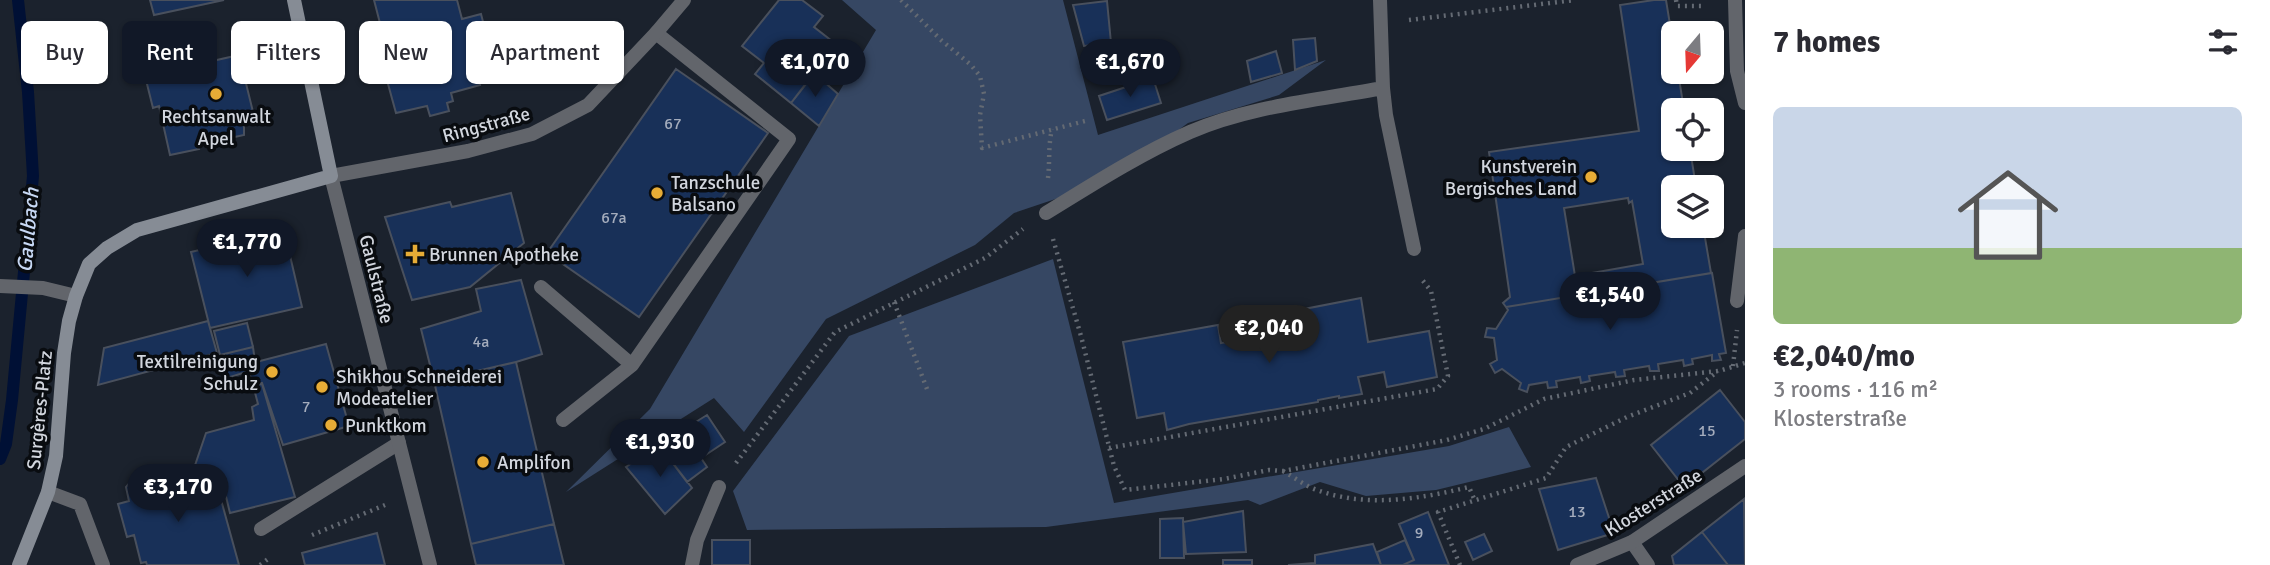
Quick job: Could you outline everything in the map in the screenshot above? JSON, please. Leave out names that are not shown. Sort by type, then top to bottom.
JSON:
[{"type":"main road","name":"Gaulstraße","points":[[294,0],[331,176]]},
{"type":"main road","name":"Surgères-Platz","points":[[19,565],[48,492],[56,456],[64,353],[76,296],[89,264],[107,248],[137,230],[331,176]]},
{"type":"street","name":"Ringstraße","points":[[331,176],[468,151],[532,134],[588,105],[684,0]]},
{"type":"street","points":[[1380,0],[1382,88],[1413,249]]},
{"type":"street","points":[[1735,0],[1737,71],[1745,103]]},
{"type":"street","points":[[564,420],[632,365],[789,139],[656,33]]},
{"type":"street","points":[[1046,213],[1118,169],[1192,131],[1271,106],[1382,88]]},
{"type":"street","name":"Gaulstraße","points":[[331,176],[429,565]]},
{"type":"street","points":[[1737,301],[1745,236]]},
{"type":"street","points":[[0,286],[43,288],[76,296]]},
{"type":"street","points":[[541,287],[632,365]]},
{"type":"street","points":[[261,529],[399,443]]},
{"type":"street","name":"Klosterstraße","points":[[1577,565],[1632,542],[1745,466]]},
{"type":"street","points":[[692,565],[697,540],[719,487]]},
{"type":"street","points":[[48,492],[80,504],[103,565]]},
{"type":"street","points":[[1632,542],[1648,565]]},
{"type":"path","points":[[901,0],[980,76],[984,94],[979,116],[982,148],[1085,121]]},
{"type":"path","points":[[1396,22],[1575,0]]},
{"type":"path","points":[[1050,157],[1048,146],[1052,129]]},
{"type":"path","points":[[719,487],[835,332],[985,258],[1046,213],[1114,466],[1125,490],[1224,479],[1269,470],[1283,471],[1447,440],[1484,429],[1545,399],[1634,380],[1719,371],[1745,363]]},
{"type":"path","points":[[1110,448],[1437,389],[1448,376],[1431,291],[1420,280],[1413,249]]},
{"type":"path","points":[[1733,367],[1737,344],[1737,301]]},
{"type":"path","points":[[894,302],[927,389]]},
{"type":"path","points":[[1460,565],[1438,512],[1546,478],[1566,447],[1627,417],[1690,393],[1719,371]]},
{"type":"path","points":[[1283,471],[1316,489],[1361,500],[1433,495],[1469,486],[1475,501]]},
{"type":"path","points":[[305,538],[412,495]]},
{"type":"shaded area","points":[[842,0],[1063,0],[1098,135],[1326,60],[1279,95],[1188,123],[1109,181],[1014,213],[975,245],[826,319],[744,432],[714,398],[566,492],[650,409],[876,30]]},
{"type":"shaded area","points":[[1053,259],[1114,503],[1449,446],[1509,427],[1531,467],[1436,490],[1366,496],[1320,482],[1260,505],[1248,500],[1046,527],[747,530],[733,491],[849,336]]},
{"type":"building","points":[[150,0],[224,0],[154,15]]},
{"type":"building","points":[[374,0],[457,0],[462,19],[481,14],[483,21],[466,21],[466,84],[480,85],[451,93],[453,101],[447,103],[449,111],[430,116],[427,106],[396,113],[388,84],[452,84],[452,21],[379,21]]},
{"type":"building","points":[[779,0],[802,0],[823,16],[814,27],[837,45],[791,103],[755,74],[764,63],[742,46]]},
{"type":"building","points":[[1666,0],[1669,21],[1661,21],[1661,84],[1680,84],[1682,98],[1661,98],[1661,161],[1692,161],[1694,175],[1661,175],[1661,238],[1705,238],[1711,273],[1506,307],[1503,303],[1510,297],[1489,152],[1639,131],[1620,5]],"holes":[[[1628,198],[1629,203],[1632,201],[1643,264],[1575,276],[1564,208]]]},
{"type":"building","points":[[1107,1],[1111,43],[1084,46],[1073,5]]},
{"type":"building","points":[[1315,38],[1317,61],[1295,70],[1293,40]]},
{"type":"building","points":[[1276,51],[1282,73],[1251,82],[1247,61]]},
{"type":"building","points":[[231,57],[231,84],[246,84],[255,120],[244,123],[244,135],[198,145],[199,149],[170,155],[159,106],[153,108],[147,84],[217,84],[217,60]]},
{"type":"building","name":"Tanzschule Balsano","points":[[676,69],[768,133],[639,317],[547,253]]},
{"type":"building","points":[[814,73],[838,94],[819,126],[791,103]]},
{"type":"building","points":[[1153,78],[1161,103],[1107,120],[1099,96]]},
{"type":"building","points":[[511,193],[524,243],[470,287],[412,300],[385,217],[450,202],[452,207]]},
{"type":"building","points":[[284,230],[302,307],[210,328],[191,252]]},
{"type":"building","points":[[1712,273],[1726,353],[1719,354],[1721,360],[1712,361],[1712,355],[1692,359],[1693,364],[1684,366],[1683,360],[1658,364],[1659,371],[1650,371],[1649,366],[1624,370],[1625,376],[1616,377],[1615,372],[1589,376],[1590,381],[1581,383],[1580,377],[1556,381],[1557,387],[1548,388],[1547,382],[1529,385],[1527,392],[1519,389],[1521,383],[1502,369],[1495,373],[1490,364],[1497,360],[1494,338],[1485,337],[1487,328],[1496,329],[1508,310],[1506,307]]},
{"type":"building","points":[[521,280],[542,354],[434,381],[421,329],[481,311],[476,289]]},
{"type":"building","points":[[1361,298],[1368,342],[1429,331],[1437,377],[1387,387],[1384,372],[1358,377],[1362,394],[1339,396],[1167,430],[1164,413],[1137,418],[1123,342],[1218,325],[1221,343],[1267,335],[1263,317]]},
{"type":"building","points":[[208,321],[217,353],[98,385],[104,348]]},
{"type":"building","points":[[247,323],[253,347],[220,355],[214,331]]},
{"type":"building","points":[[326,344],[349,426],[283,445],[262,383],[253,385],[249,372],[256,369],[256,362]]},
{"type":"building","points":[[253,347],[256,369],[227,378],[220,355]]},
{"type":"building","points":[[516,362],[554,524],[471,544],[434,381]]},
{"type":"building","points":[[262,384],[295,497],[230,513],[221,476],[189,483],[206,433],[254,420],[252,407],[258,404],[253,385]]},
{"type":"building","points":[[1720,390],[1745,422],[1745,439],[1684,487],[1651,445]]},
{"type":"building","points":[[707,415],[725,442],[701,458],[707,467],[687,482],[659,445]]},
{"type":"building","points":[[659,445],[692,488],[665,514],[626,467]]},
{"type":"building","points":[[145,475],[158,481],[158,493],[215,478],[239,565],[141,563],[134,535],[127,537],[118,504],[129,501],[126,487],[132,480]]},
{"type":"building","points":[[1596,478],[1614,533],[1558,550],[1539,489]]},
{"type":"building","points":[[1744,499],[1745,565],[1728,565],[1702,532]]},
{"type":"building","points":[[1243,511],[1246,552],[1186,554],[1183,522]]},
{"type":"building","points":[[1428,512],[1449,565],[1403,565],[1414,560],[1399,524]]},
{"type":"building","points":[[1183,518],[1184,558],[1160,558],[1160,519]]},
{"type":"building","points":[[554,524],[564,565],[476,565],[471,544]]},
{"type":"building","points":[[1702,532],[1728,565],[1674,565],[1672,556]]},
{"type":"building","points":[[377,533],[385,565],[305,565],[302,553]]},
{"type":"building","points":[[1484,534],[1492,551],[1473,560],[1465,542]]},
{"type":"building","points":[[712,540],[750,540],[750,565],[712,565]]},
{"type":"building","points":[[1405,540],[1414,560],[1403,565],[1381,565],[1377,552]]},
{"type":"building","points":[[1373,544],[1381,565],[1288,565],[1315,563],[1315,555]]},
{"type":"building","points":[[1223,560],[1252,560],[1252,565],[1223,565]]},
{"type":"waterway","name":"Gaulbach","points":[[0,459],[6,444],[12,400],[33,176],[28,92],[18,0]]},
{"type":"place","name":"Rechtsanwalt Apel","points":[[216,94]]},
{"type":"place","name":"Kunstverein Bergisches Land","points":[[1591,177]]},
{"type":"place","name":"Tanzschule Balsano","points":[[657,193]]},
{"type":"place","name":"Brunnen Apotheke","points":[[415,254]]},
{"type":"place","name":"Textilreinigung Schulz","points":[[272,372]]},
{"type":"place","name":"Shikhou Schneiderei Modeatelier","points":[[322,387]]},
{"type":"place","name":"Punktkom","points":[[331,425]]},
{"type":"place","name":"Amplifon","points":[[483,462]]}]
